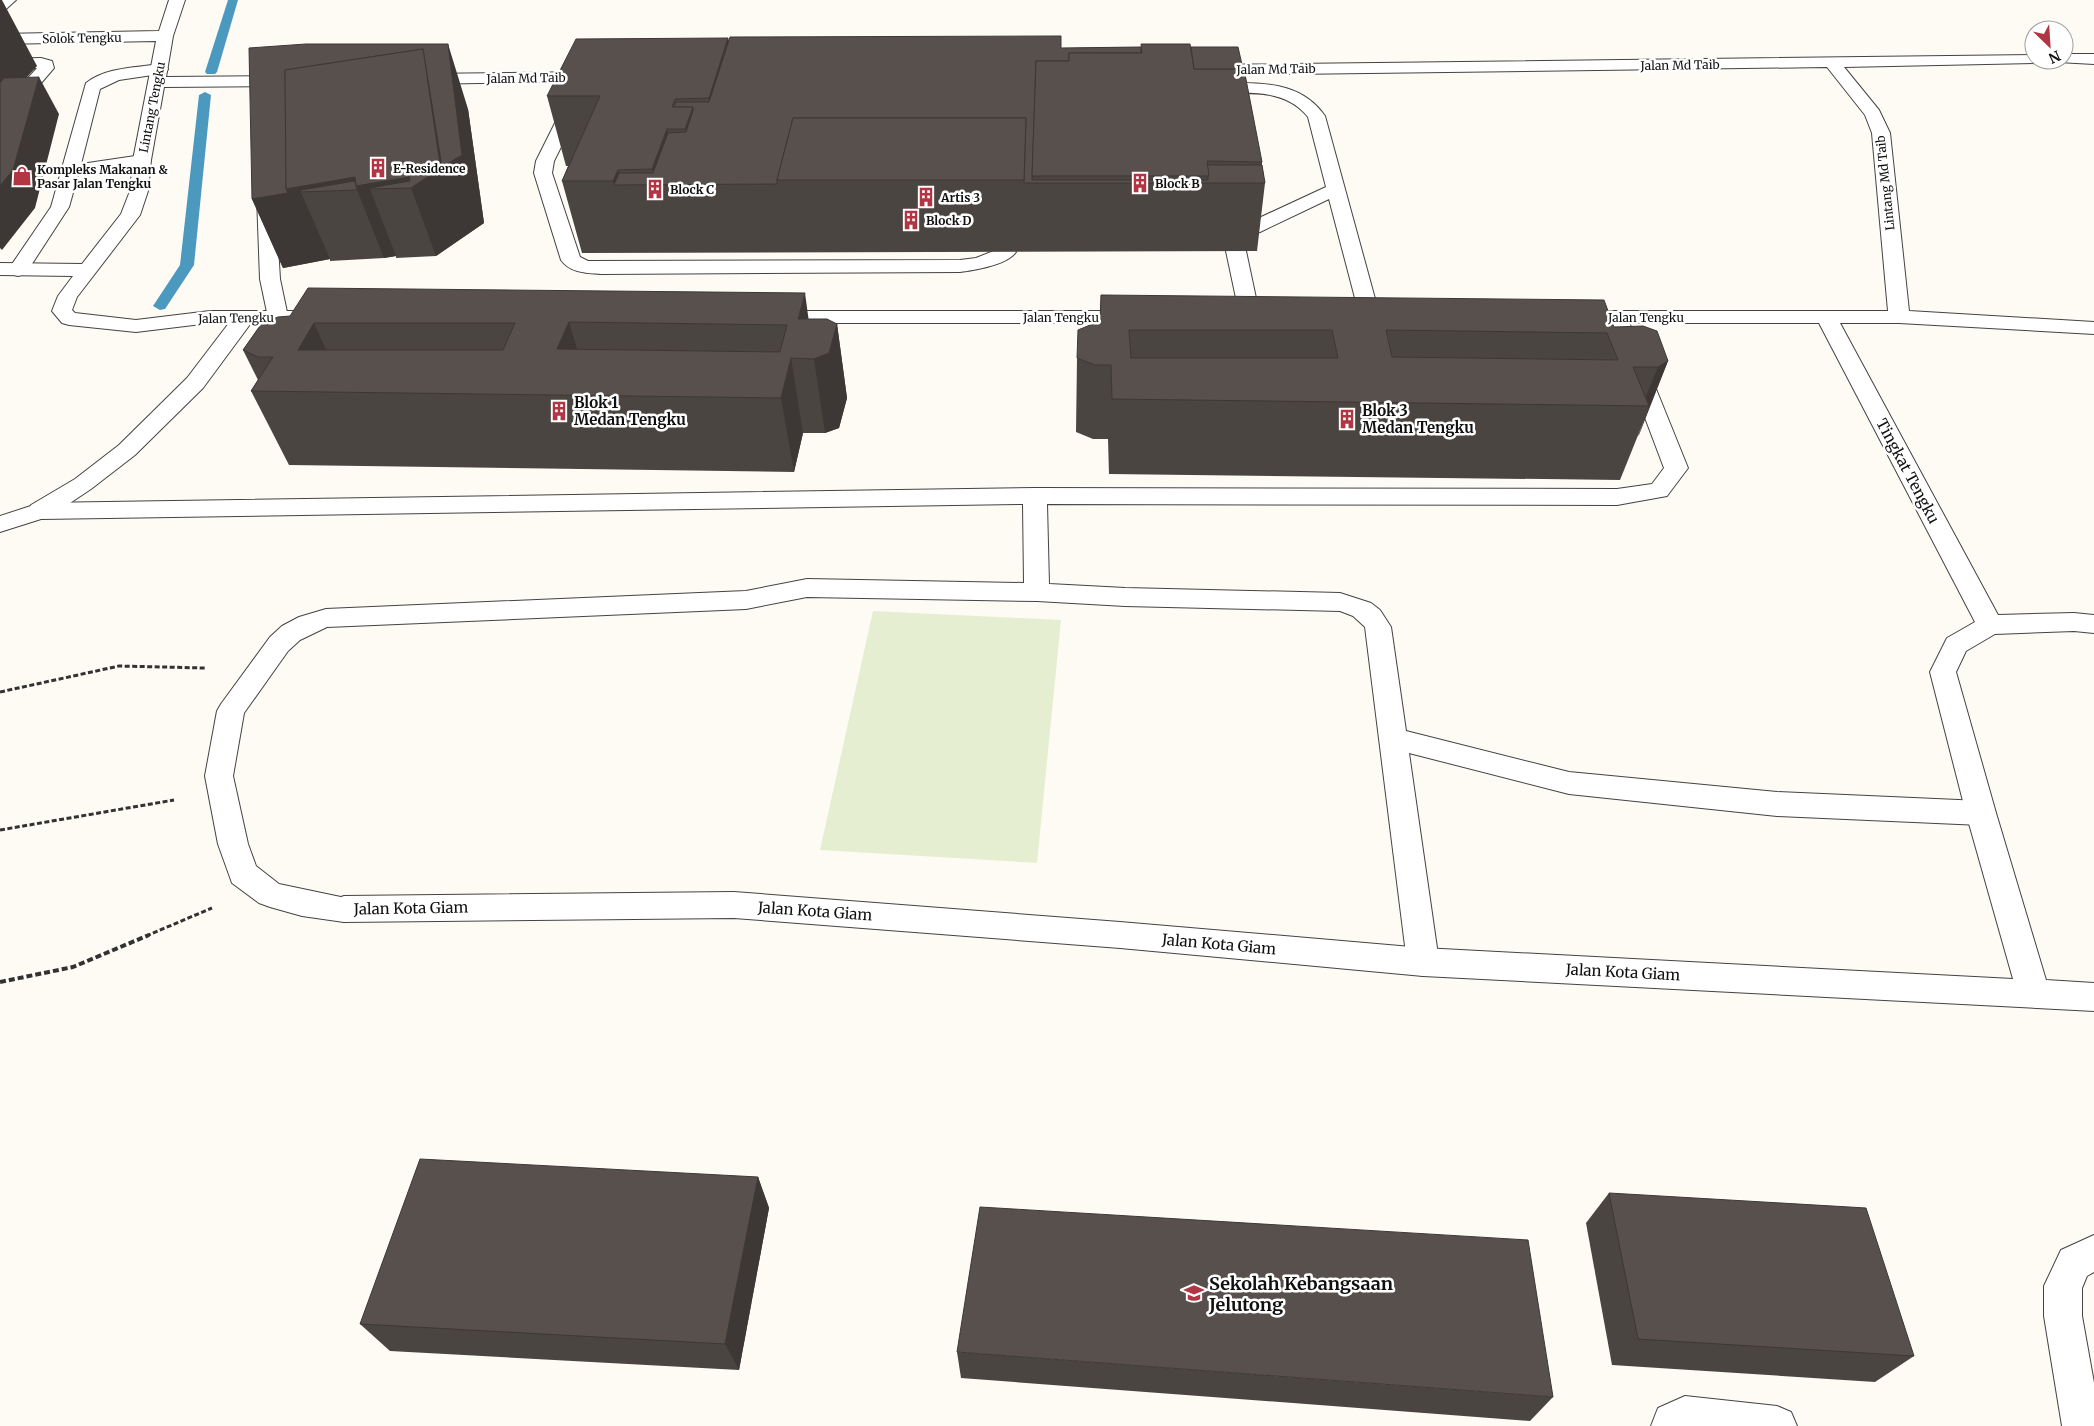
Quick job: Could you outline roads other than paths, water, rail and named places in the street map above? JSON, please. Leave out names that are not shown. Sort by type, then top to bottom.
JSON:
[{"type":"street","points":[[0,7],[8,0]]},
{"type":"street","name":"Lintang Tengku","points":[[62,311],[68,296],[130,215],[139,191],[142,160],[165,36],[177,0]]},
{"type":"street","name":"Solok Tengku","points":[[0,39],[165,36]]},
{"type":"street","points":[[2074,59],[2094,59]]},
{"type":"street","name":"Jalan Md Taib","points":[[1185,70],[2024,60]]},
{"type":"street","name":"Lintang Md Taib","points":[[1832,63],[1873,114],[1881,133],[1899,317]]},
{"type":"street","points":[[0,64],[46,64],[46,68],[0,120]]},
{"type":"street","points":[[9,270],[60,207],[92,87],[98,81],[110,76],[158,76],[260,81],[299,80]]},
{"type":"street","name":"Jalan Md Taib","points":[[409,79],[608,77]]},
{"type":"street","points":[[260,81],[261,102]]},
{"type":"street","points":[[1188,89],[1257,88],[1280,91],[1300,98],[1311,108],[1316,116],[1371,317]]},
{"type":"street","points":[[593,97],[581,98],[573,104],[545,161],[543,173],[571,260],[584,266],[601,268],[960,266],[980,263],[1006,252]]},
{"type":"street","points":[[71,170],[142,160]]},
{"type":"street","points":[[265,180],[270,279],[278,317]]},
{"type":"street","points":[[1252,228],[1336,189]]},
{"type":"street","points":[[1236,251],[1249,317]]},
{"type":"street","points":[[9,270],[87,270]]},
{"type":"street","name":"Jalan Tengku","points":[[62,311],[69,318],[136,326],[210,317],[337,317]]},
{"type":"street","points":[[0,524],[40,511],[83,484],[127,450],[195,383],[245,317]]},
{"type":"street","name":"Jalan Tengku","points":[[754,317],[1160,317]]},
{"type":"street","name":"Jalan Tengku","points":[[1548,317],[1899,317],[2094,328]]},
{"type":"street","points":[[40,511],[1035,496],[1617,497],[1659,491],[1676,468],[1617,317]]},
{"type":"street","name":"Tingkat Tengku","points":[[1826,317],[1990,625]]},
{"type":"street","points":[[1035,496],[1037,592]]},
{"type":"street","name":"Jalan Kota Giam","points":[[1422,962],[1378,628],[1371,615],[1357,606],[1340,602],[1125,597],[1037,592],[807,588],[746,600],[326,618],[308,624],[291,633],[279,644],[231,711],[219,776],[233,844],[243,874],[270,894],[302,903],[344,909],[734,905],[1120,935],[1422,962],[2094,997]]},
{"type":"street","points":[[2034,994],[1981,813],[1943,672],[1956,644],[1990,625],[2074,622],[2094,624]]},
{"type":"street","points":[[1392,738],[1569,783],[1777,804],[1981,813]]},
{"type":"street","points":[[2082,1426],[2063,1316],[2063,1286],[2074,1263],[2094,1253]]},
{"type":"street","points":[[1671,1426],[1672,1422],[1685,1416],[1777,1426]]},
{"type":"waterway","points":[[211,72],[233,0]]},
{"type":"waterway","points":[[160,306],[187,265],[205,95]]},
{"type":"place","name":"E-Residence","points":[[378,168]]},
{"type":"place","name":"Kompleks Makanan & Pasar Jalan Tengku","points":[[22,176]]},
{"type":"place","name":"Block B","points":[[1140,183]]},
{"type":"place","name":"Block C","points":[[655,189]]},
{"type":"place","name":"Artis 3","points":[[926,197]]},
{"type":"place","name":"Block D","points":[[911,220]]},
{"type":"place","name":"Blok 1 Medan Tengku","points":[[559,411]]},
{"type":"place","name":"Blok 3 Medan Tengku","points":[[1347,419]]},
{"type":"place","name":"Sekolah Kebangsaan Jelutong","points":[[1194,1293]]}]
